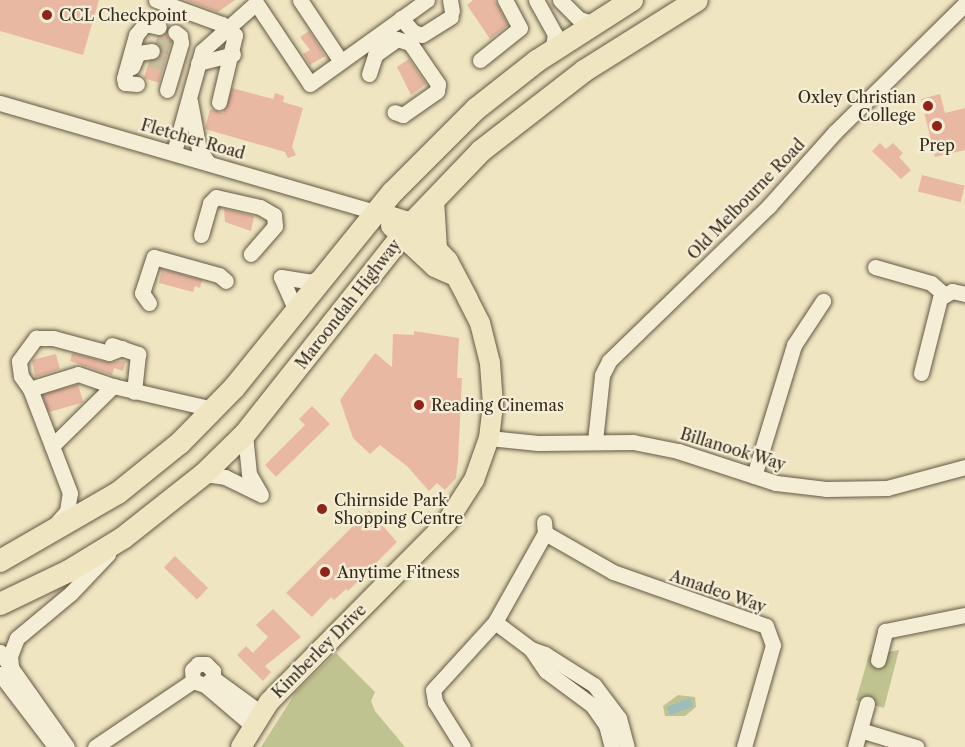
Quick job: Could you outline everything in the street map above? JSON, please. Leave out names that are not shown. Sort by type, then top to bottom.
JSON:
[{"type":"highway","points":[[0,561],[44,539],[149,469],[213,409],[376,212],[476,109],[552,52],[632,0]]},
{"type":"highway","name":"Maroondah Highway","points":[[0,604],[69,571],[123,538],[204,474],[245,434],[406,229],[521,116],[584,71],[697,0]]},
{"type":"main road","points":[[434,200],[437,249]]},
{"type":"main road","name":"Kimberley Drive","points":[[241,747],[256,719],[447,522],[474,480],[489,438],[493,405],[488,349],[480,323],[453,275],[448,261],[437,249],[376,212]]},
{"type":"main road","name":"Kimberley Drive","points":[[406,229],[435,267],[453,275]]},
{"type":"street","points":[[156,0],[228,27],[236,40],[219,102]]},
{"type":"street","points":[[300,0],[340,60]]},
{"type":"street","points":[[174,152],[198,63],[206,44],[256,3],[310,84],[340,60],[427,0]]},
{"type":"street","points":[[480,60],[520,28],[505,0]]},
{"type":"street","points":[[536,0],[555,34],[552,52]]},
{"type":"street","points":[[560,0],[579,19],[595,24]]},
{"type":"street","name":"Old Melbourne Road","points":[[595,441],[602,375],[609,361],[774,200],[836,132],[965,4]]},
{"type":"street","points":[[401,18],[413,32],[422,35],[451,9]]},
{"type":"street","points":[[134,41],[141,41],[147,55],[124,80],[134,41]]},
{"type":"street","points":[[369,74],[378,61],[402,47],[415,50],[438,84],[437,90],[404,115],[394,112]]},
{"type":"street","points":[[198,63],[233,54]]},
{"type":"street","points":[[167,90],[172,55]]},
{"type":"street","points":[[189,96],[199,150],[207,161]]},
{"type":"street","name":"Fletcher Road","points":[[0,103],[207,161],[376,212]]},
{"type":"street","points":[[201,235],[210,203],[216,197],[260,207],[274,215],[275,226],[251,254]]},
{"type":"street","points":[[149,303],[142,292],[154,257],[219,275],[226,281]]},
{"type":"street","points":[[875,267],[931,282],[945,295]]},
{"type":"street","points":[[296,311],[281,277],[311,282],[328,272]]},
{"type":"street","points":[[921,373],[940,298],[952,291],[965,294]]},
{"type":"street","points":[[754,476],[794,345],[823,301]]},
{"type":"street","points":[[44,539],[67,511],[70,499],[30,389],[21,376],[19,361],[36,338],[53,338],[109,353],[122,348],[138,354],[134,392]]},
{"type":"street","points":[[30,389],[78,374],[134,392],[213,409]]},
{"type":"street","points":[[52,446],[113,386]]},
{"type":"street","points":[[204,474],[225,477],[261,495],[249,474],[245,434]]},
{"type":"street","name":"Billanook Way","points":[[489,438],[538,443],[595,441],[655,446],[754,476],[802,487],[853,490],[918,482],[965,467]]},
{"type":"street","name":"Amadeo Way","points":[[495,622],[545,527],[613,572],[766,626],[773,645],[744,747]]},
{"type":"street","points":[[6,670],[17,638],[71,593],[123,538]]},
{"type":"street","points":[[878,660],[885,631],[965,615]]},
{"type":"street","points":[[463,747],[435,702],[434,690],[495,622],[531,649],[545,654],[594,685],[615,712],[627,747]]},
{"type":"street","points":[[531,649],[546,671],[592,705],[606,726],[612,747]]},
{"type":"street","points":[[0,652],[6,670],[56,747]]},
{"type":"street","points":[[6,670],[67,747]]},
{"type":"street","points":[[95,747],[204,681],[256,719]]},
{"type":"street","points":[[855,747],[867,704]]},
{"type":"street","points":[[860,730],[916,747]]},
{"type":"green space","points":[[899,650],[884,708],[856,700],[869,655]]},
{"type":"green space","points":[[336,653],[375,692],[371,701],[375,711],[405,747],[261,747],[296,692]]},
{"type":"green space","points":[[678,695],[695,697],[696,707],[685,716],[665,716],[663,706]]},
{"type":"water","points":[[690,698],[693,706],[670,715],[667,707]]},
{"type":"building","name":"CCL Checkpoint","points":[[0,0],[99,0],[83,55],[0,31]]},
{"type":"building","points":[[185,0],[235,0],[218,12]]},
{"type":"building","points":[[473,0],[495,0],[508,25],[490,39],[467,5]]},
{"type":"building","points":[[309,31],[325,56],[310,65],[303,54],[310,50],[300,37]]},
{"type":"building","points":[[166,34],[171,42],[159,83],[144,78],[149,61],[161,54],[157,36]]},
{"type":"building","points":[[409,59],[426,84],[411,95],[397,67]]},
{"type":"building","points":[[232,88],[273,99],[275,93],[284,96],[283,102],[303,108],[292,147],[296,155],[288,158],[285,152],[205,129],[210,109],[223,113]]},
{"type":"building","name":"Prep","points":[[940,94],[945,113],[965,108],[965,150],[935,157],[921,99]]},
{"type":"building","points":[[880,143],[886,149],[893,143],[903,153],[899,157],[911,170],[901,179],[872,151]]},
{"type":"building","points":[[922,175],[965,186],[961,202],[918,191]]},
{"type":"building","points":[[224,209],[254,216],[251,231],[225,222]]},
{"type":"building","points":[[162,269],[202,280],[200,288],[195,286],[193,292],[159,283]]},
{"type":"building","name":"Reading Cinemas","points":[[414,331],[459,338],[457,378],[462,378],[458,461],[456,478],[445,490],[437,483],[429,491],[408,467],[380,445],[370,454],[353,438],[340,400],[375,353],[392,367],[393,334],[414,335]]},
{"type":"building","points":[[72,353],[106,362],[126,361],[123,371],[114,368],[112,375],[70,361]]},
{"type":"building","points":[[56,354],[60,369],[35,377],[32,360]]},
{"type":"building","points":[[78,384],[83,402],[48,412],[42,394]]},
{"type":"building","points":[[312,406],[330,424],[276,477],[265,465],[305,425],[299,419]]},
{"type":"building","points":[[369,510],[397,542],[348,591],[346,589],[334,600],[331,597],[312,617],[286,593]]},
{"type":"building","points":[[175,556],[208,588],[197,599],[164,568]]},
{"type":"building","points":[[273,609],[301,637],[265,666],[271,672],[263,681],[237,655],[246,646],[253,653],[268,637],[256,625]]},
{"type":"tunnel","points":[[155,43],[170,48]]},
{"type":"tunnel","points":[[150,59],[165,64]]},
{"type":"place","name":"CCL Checkpoint","points":[[47,15]]},
{"type":"place","name":"Oxley Christian College","points":[[928,106]]},
{"type":"place","name":"Prep","points":[[937,126]]},
{"type":"place","name":"Reading Cinemas","points":[[419,405]]},
{"type":"place","name":"Chirnside Park Shopping Centre","points":[[322,509]]},
{"type":"place","name":"Anytime Fitness","points":[[325,572]]}]
